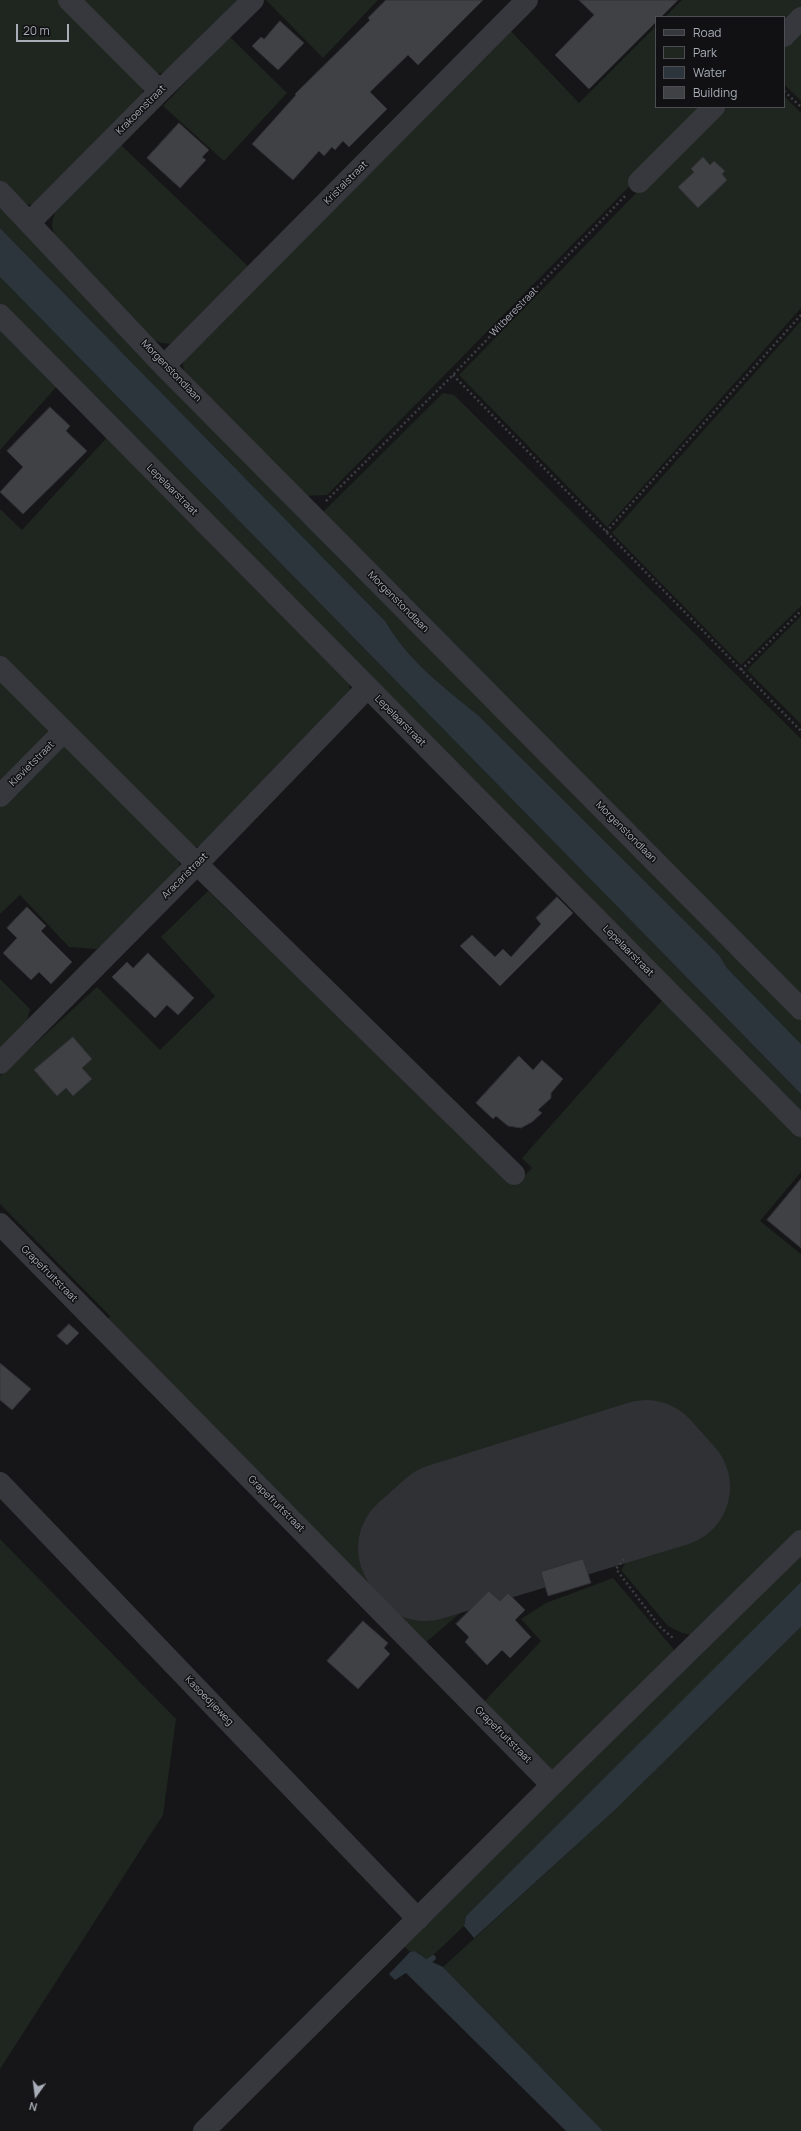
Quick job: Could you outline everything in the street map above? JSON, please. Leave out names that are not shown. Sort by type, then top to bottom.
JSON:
[{"type":"street","points":[[69,0],[160,91]]},
{"type":"street","name":"Krakoenstraat","points":[[30,222],[253,0]]},
{"type":"street","name":"Kristalstraat","points":[[164,366],[527,0]]},
{"type":"street","points":[[785,35],[801,18]]},
{"type":"street","points":[[639,182],[713,108]]},
{"type":"street","name":"Morgenstondlaan","points":[[0,192],[30,222],[164,366],[801,1009]]},
{"type":"street","name":"Lepelaarstraat","points":[[0,315],[801,1126]]},
{"type":"street","points":[[0,667],[197,864],[514,1174]]},
{"type":"street","name":"Aracaristraat","points":[[0,1063],[197,864],[367,688]]},
{"type":"street","name":"Kievietstraat","points":[[0,796],[64,732]]},
{"type":"street","name":"Grapefruitstraat","points":[[0,1224],[552,1785]]},
{"type":"street","name":"Kasoedjieweg","points":[[0,1483],[418,1919]]},
{"type":"street","points":[[204,2131],[552,1785],[801,1541]]},
{"type":"path","points":[[785,91],[801,107]]},
{"type":"path","name":"Witberestraat","points":[[312,515],[453,375],[639,182]]},
{"type":"path","points":[[606,532],[801,314]]},
{"type":"path","points":[[453,375],[801,731]]},
{"type":"path","points":[[741,670],[801,611]]},
{"type":"path","points":[[624,1559],[616,1569],[660,1626],[688,1652]]},
{"type":"green space","points":[[0,0],[58,0],[139,82],[143,90],[142,99],[40,204],[24,205],[0,182]]},
{"type":"green space","points":[[78,0],[244,0],[165,73],[157,73]]},
{"type":"green space","points":[[266,0],[378,0],[323,58]]},
{"type":"green space","points":[[682,0],[801,0],[801,11],[785,27],[785,16],[666,16]]},
{"type":"green space","points":[[801,25],[801,101],[785,85],[785,41]]},
{"type":"green space","points":[[655,27],[655,108],[706,108],[327,495],[301,496],[184,375],[183,364],[187,352],[510,30],[579,103]]},
{"type":"green space","points":[[229,36],[287,93],[224,161],[163,106]]},
{"type":"green space","points":[[785,97],[801,113],[801,308],[607,527],[459,375],[719,108],[785,108]]},
{"type":"green space","points":[[121,145],[253,271],[173,344],[161,343],[152,339],[60,242],[53,230],[52,222],[57,208]]},
{"type":"green space","points":[[0,207],[801,1017],[801,1044],[727,968],[719,955],[479,716],[440,684],[416,661],[395,636],[386,622],[0,228]]},
{"type":"green space","points":[[0,277],[801,1094],[801,1117],[0,306]]},
{"type":"green space","points":[[801,321],[801,606],[741,665],[612,533]]},
{"type":"green space","points":[[0,323],[59,384],[0,450]]},
{"type":"green space","points":[[443,393],[454,395],[801,739],[801,1001],[320,515]]},
{"type":"green space","points":[[111,433],[349,682],[351,697],[208,842],[197,847],[185,843],[0,657],[0,509],[22,530]]},
{"type":"green space","points":[[801,616],[801,724],[747,670]]},
{"type":"green space","points":[[0,676],[56,733],[0,790]]},
{"type":"green space","points":[[65,739],[176,851],[180,868],[97,949],[69,947],[20,895],[0,914],[0,805]]},
{"type":"green space","points":[[208,891],[514,1186],[532,1168],[522,1158],[666,996],[801,1131],[801,1172],[760,1221],[801,1254],[801,1532],[697,1636],[682,1633],[668,1626],[621,1570],[629,1558],[599,1513],[676,1490],[646,1456],[443,1520],[411,1549],[423,1567],[470,1551],[495,1583],[424,1644],[106,1324],[110,1316],[0,1204],[0,1076],[97,987],[160,1050],[215,996],[161,937]]},
{"type":"green space","points":[[0,979],[30,1009],[25,1029],[0,1053]]},
{"type":"green space","points":[[0,1539],[176,1719],[163,1815],[0,2069]]},
{"type":"green space","points":[[801,1549],[801,1582],[761,1624],[466,1916],[464,1926],[428,1960],[416,1951],[410,1952],[400,1942]]},
{"type":"green space","points":[[613,1578],[676,1652],[550,1777],[481,1705],[541,1641],[521,1619],[546,1603]]},
{"type":"green space","points":[[801,1627],[801,2131],[603,2131],[443,1967],[616,1809]]},
{"type":"water","points":[[0,228],[386,622],[405,649],[416,661],[440,684],[479,716],[719,955],[727,968],[801,1044],[801,1094],[0,277]]},
{"type":"water","points":[[801,1582],[801,1627],[616,1809],[474,1938],[464,1926],[466,1916]]},
{"type":"water","points":[[415,1951],[428,1960],[443,1967],[603,2131],[566,2131],[406,1973],[395,1980],[389,1974],[410,1952]]},
{"type":"building","points":[[386,0],[483,0],[418,65],[408,55],[370,92],[387,109],[349,147],[343,141],[335,150],[332,147],[324,156],[319,151],[293,180],[252,144],[296,95],[295,94],[370,20],[368,18]]},
{"type":"building","points":[[579,0],[678,0],[662,16],[655,16],[655,23],[589,89],[555,55],[594,15]]},
{"type":"building","points":[[280,21],[304,43],[278,70],[252,46],[261,37],[264,39]]},
{"type":"building","points":[[179,123],[209,150],[202,157],[206,160],[180,188],[147,158]]},
{"type":"building","points":[[703,157],[710,165],[714,161],[725,171],[722,174],[727,180],[698,208],[678,187],[694,172],[691,169]]},
{"type":"building","points":[[50,407],[70,426],[66,431],[87,451],[23,514],[0,492],[23,467],[7,451]]},
{"type":"building","points":[[557,897],[573,913],[500,986],[460,946],[472,935],[495,957],[503,949],[511,957],[541,924],[536,918]]},
{"type":"building","points":[[27,907],[46,926],[41,931],[72,962],[51,984],[39,972],[31,980],[3,953],[17,938],[7,928]]},
{"type":"building","points":[[148,953],[194,998],[178,1015],[167,1005],[155,1018],[112,977],[127,962],[133,968]]},
{"type":"building","points":[[73,1037],[92,1059],[82,1068],[92,1079],[73,1096],[66,1088],[57,1096],[34,1070]]},
{"type":"building","points":[[519,1056],[533,1070],[542,1060],[563,1079],[551,1093],[551,1098],[538,1110],[542,1113],[532,1122],[521,1128],[508,1126],[496,1116],[493,1119],[476,1103]]},
{"type":"building","points":[[801,1179],[801,1248],[767,1220]]},
{"type":"building","points":[[69,1324],[79,1333],[67,1345],[57,1336]]},
{"type":"building","points":[[0,1363],[31,1389],[12,1410],[0,1400]]},
{"type":"building","points":[[583,1559],[591,1583],[548,1596],[541,1572]]},
{"type":"building","points":[[489,1591],[500,1601],[508,1593],[525,1610],[515,1620],[531,1637],[510,1658],[502,1650],[487,1665],[465,1642],[469,1637],[456,1624]]},
{"type":"building","points":[[363,1621],[388,1643],[384,1648],[390,1654],[358,1689],[327,1661]]},
{"type":"waterway","points":[[424,1965],[433,1958]]},
{"type":"runway","points":[[646,1460],[670,1487],[425,1561],[418,1548],[446,1523],[646,1460]]}]
